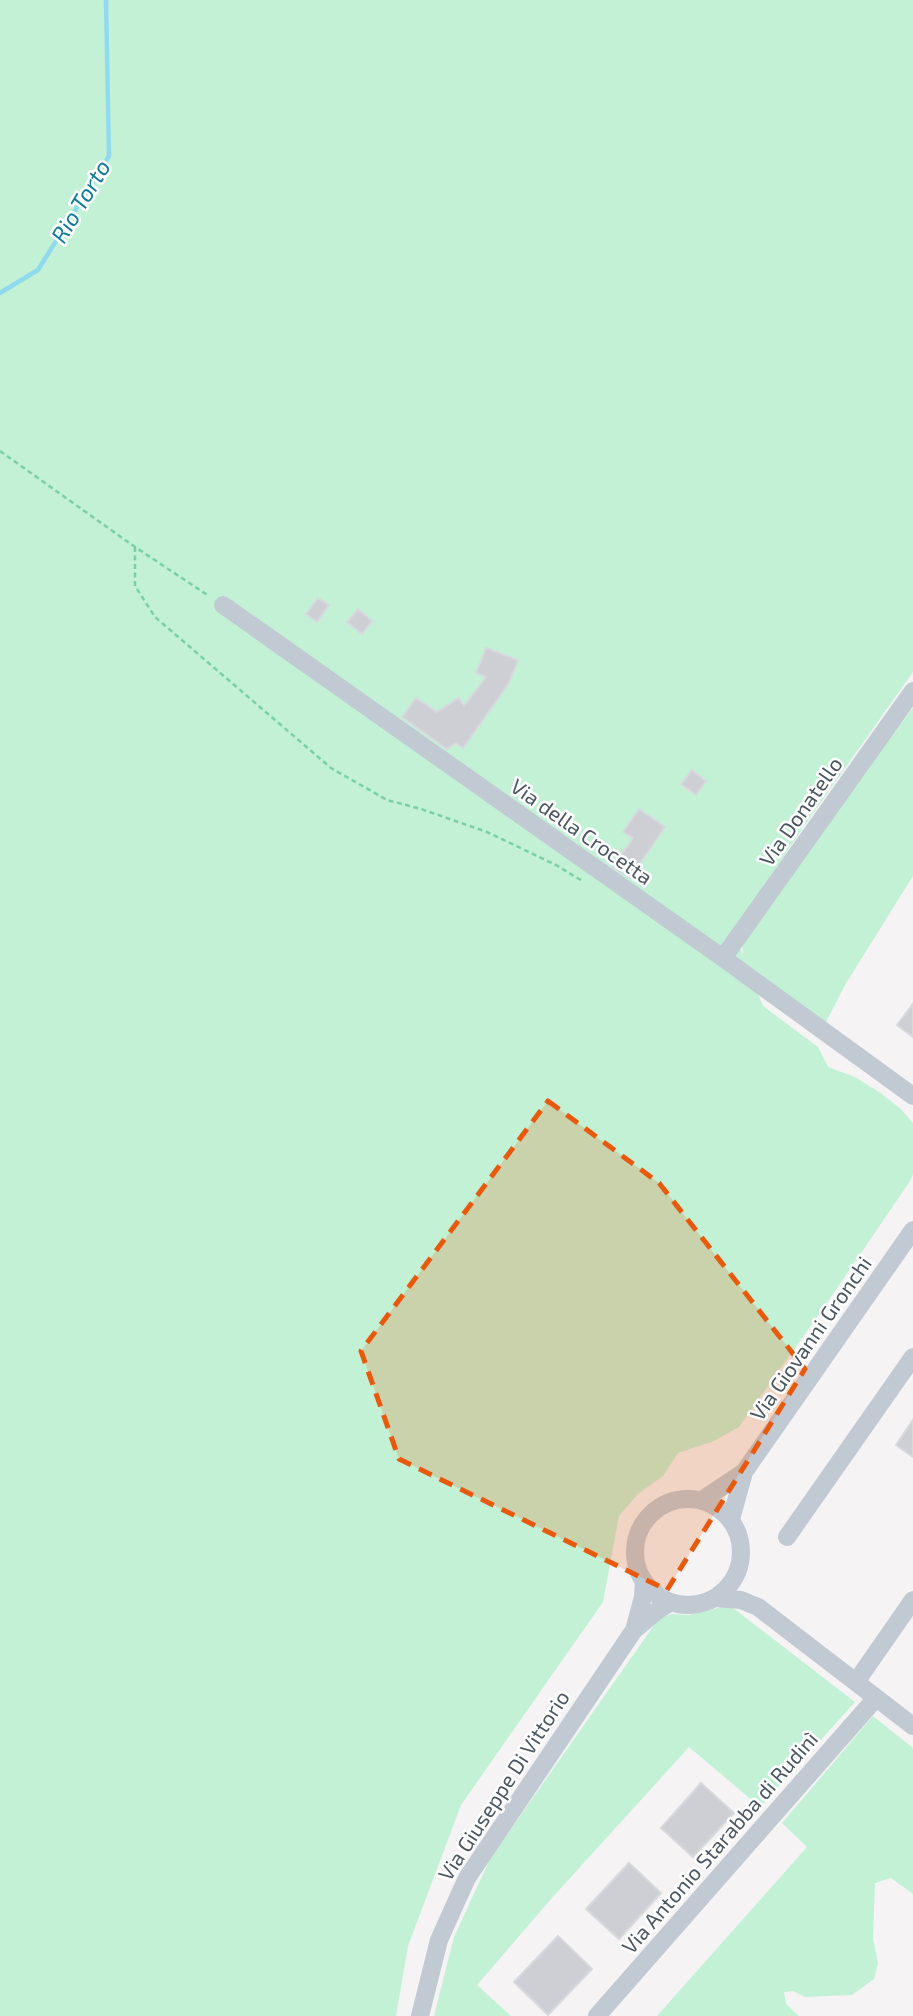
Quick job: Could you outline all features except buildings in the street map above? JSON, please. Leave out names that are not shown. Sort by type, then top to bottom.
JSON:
[{"type":"street","name":"Via della Crocetta","points":[[223,605],[723,958],[913,1096]]},
{"type":"street","name":"Via Donatello","points":[[723,958],[913,691]]},
{"type":"street","name":"Via Giovanni Gronchi","points":[[730,1520],[744,1472],[913,1230]]},
{"type":"street","points":[[787,1537],[912,1362]]},
{"type":"street","name":"Via Giovanni Gronchi","points":[[702,1500],[744,1472]]},
{"type":"street","points":[[685,1499],[702,1500],[718,1507],[730,1520],[741,1543],[738,1569],[733,1581],[714,1598],[686,1605],[671,1602],[652,1590],[644,1581],[637,1567],[637,1535],[656,1509],[685,1499]]},
{"type":"street","points":[[738,1569],[758,1607]]},
{"type":"street","name":"Via Giuseppe Di Vittorio","points":[[634,1630],[643,1597],[644,1581]]},
{"type":"street","points":[[714,1598],[741,1600],[758,1607],[913,1726]]},
{"type":"street","points":[[856,1682],[913,1600]]},
{"type":"street","name":"Via Giuseppe Di Vittorio","points":[[420,2016],[439,1940],[467,1878],[634,1630],[671,1602]]},
{"type":"street","name":"Via Antonio Starabba di Rudinì","points":[[597,2016],[876,1698]]},
{"type":"path","points":[[0,451],[135,547],[223,605]]},
{"type":"path","points":[[135,547],[135,586],[155,617],[331,768],[387,800],[487,832],[587,883]]},
{"type":"highlighted area","points":[[548,1101],[659,1183],[805,1369],[667,1590],[399,1459],[361,1351]]},
{"type":"green space","points":[[0,0],[913,0],[913,672],[733,932],[743,955],[742,941],[807,847],[913,708],[913,876],[845,985],[825,1024],[749,972],[763,1006],[818,1047],[828,1067],[855,1077],[879,1092],[901,1109],[913,1123],[913,1174],[827,1303],[739,1427],[714,1441],[678,1453],[663,1476],[638,1494],[619,1516],[603,1602],[461,1805],[408,1946],[396,2016],[0,2016]]},
{"type":"green space","points":[[733,1608],[855,1702],[760,1807],[689,1747],[477,1985],[511,2016],[434,2016],[454,1937],[490,1859],[659,1618]]},
{"type":"green space","points":[[873,1716],[913,1748],[913,1894],[891,1878],[875,1883],[873,1939],[878,1963],[874,1979],[852,1995],[805,1997],[793,1991],[784,1992],[786,2004],[799,2016],[657,2016],[807,1847],[782,1823]]},
{"type":"waterway","name":"Rio Torto","points":[[0,293],[38,270],[109,156],[106,0]]}]
